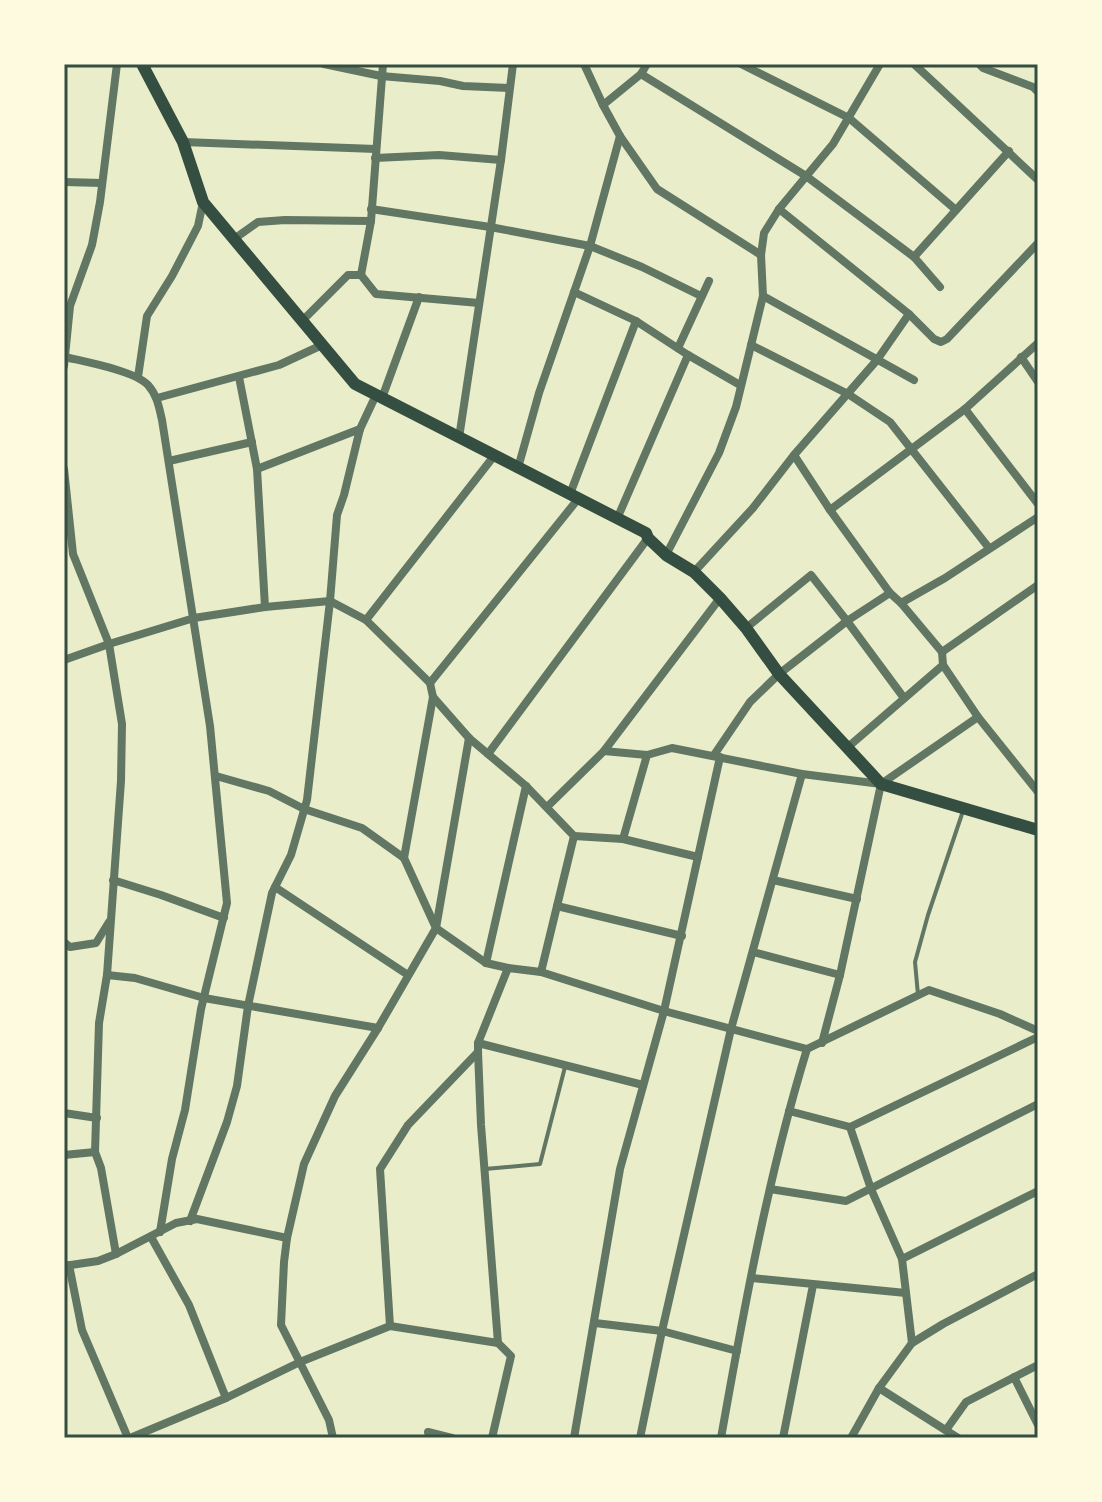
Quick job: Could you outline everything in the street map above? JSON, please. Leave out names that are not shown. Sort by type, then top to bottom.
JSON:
[{"type":"main road","points":[[142,64],[183,142],[203,202],[355,384],[646,533],[666,555],[694,572],[720,598],[779,674],[881,784],[1038,830]]},
{"type":"street","points":[[64,366],[70,306],[92,245],[117,64]]},
{"type":"street","points":[[324,64],[381,76],[509,88]]},
{"type":"street","points":[[383,64],[371,221],[361,275],[376,294],[479,303]]},
{"type":"street","points":[[459,438],[513,64]]},
{"type":"street","points":[[584,64],[620,136],[657,189],[761,255]]},
{"type":"street","points":[[603,105],[641,74],[647,64]]},
{"type":"street","points":[[741,64],[849,118],[956,210]]},
{"type":"street","points":[[666,555],[719,453],[736,407],[763,296],[761,255],[764,233],[779,209],[833,144],[880,64]]},
{"type":"street","points":[[914,64],[1038,180]]},
{"type":"street","points":[[984,65],[1036,87]]},
{"type":"street","points":[[641,74],[806,176],[914,257],[940,287]]},
{"type":"street","points":[[518,468],[539,393],[590,246],[620,136]]},
{"type":"street","points":[[183,142],[501,160]]},
{"type":"street","points":[[914,257],[1009,151]]},
{"type":"street","points":[[64,182],[102,183]]},
{"type":"street","points":[[138,377],[147,316],[198,226],[203,202]]},
{"type":"street","points":[[371,209],[590,246],[701,296]]},
{"type":"street","points":[[779,209],[941,342],[1038,243]]},
{"type":"street","points":[[234,239],[258,222],[371,221]]},
{"type":"street","points":[[302,321],[348,275],[361,275]]},
{"type":"street","points":[[678,348],[709,281]]},
{"type":"street","points":[[574,292],[636,321],[740,385]]},
{"type":"street","points":[[763,296],[914,380]]},
{"type":"street","points":[[190,1221],[227,1122],[237,1086],[248,1006],[275,887],[291,855],[307,800],[337,515],[360,429],[379,397],[419,297]]},
{"type":"street","points":[[694,572],[753,508],[794,455],[877,360],[909,314]]},
{"type":"street","points":[[430,683],[574,496],[636,321]]},
{"type":"street","points":[[830,510],[965,409],[1038,343]]},
{"type":"street","points":[[157,398],[279,365],[322,345]]},
{"type":"street","points":[[751,345],[848,394],[890,422],[989,548]]},
{"type":"street","points":[[617,519],[688,355]]},
{"type":"street","points":[[65,357],[138,377],[157,398],[194,618],[216,776],[227,903],[204,998],[185,1110],[156,1234],[189,1305],[226,1398]]},
{"type":"street","points":[[1021,357],[1038,382]]},
{"type":"street","points":[[239,377],[257,469],[265,607]]},
{"type":"street","points":[[965,409],[1038,504]]},
{"type":"street","points":[[257,469],[360,429]]},
{"type":"street","points":[[169,461],[252,442]]},
{"type":"street","points":[[794,455],[890,593],[942,652],[943,665],[978,717],[1035,779],[1038,792]]},
{"type":"street","points":[[366,620],[494,456]]},
{"type":"street","points":[[64,473],[73,554],[109,644],[122,724],[121,781],[107,975],[99,1023],[95,1152],[101,1168],[116,1254]]},
{"type":"street","points":[[901,603],[1038,517]]},
{"type":"street","points":[[488,754],[648,538]]},
{"type":"street","points":[[746,628],[811,575],[904,698]]},
{"type":"street","points":[[942,652],[1038,585]]},
{"type":"street","points":[[574,1438],[620,1169],[682,936],[717,756],[750,702],[779,674],[847,621],[890,593]]},
{"type":"street","points":[[547,807],[604,751],[720,598]]},
{"type":"street","points":[[64,660],[194,618],[265,607],[330,601],[366,620],[430,683],[433,697],[404,858]]},
{"type":"street","points":[[848,747],[943,665]]},
{"type":"street","points":[[433,697],[469,738],[526,786],[574,836],[623,839],[698,857]]},
{"type":"street","points":[[604,751],[647,755],[672,748],[802,774],[881,784],[978,717]]},
{"type":"street","points":[[333,1438],[329,1420],[281,1325],[287,1238],[304,1164],[335,1096],[436,928],[469,738]]},
{"type":"street","points":[[623,839],[647,755]]},
{"type":"street","points":[[640,1438],[731,1029],[802,774]]},
{"type":"street","points":[[216,776],[269,791],[304,809],[362,828],[404,858],[436,928],[486,963],[541,972],[664,1011],[807,1049],[929,990],[1000,1014],[1038,1031]]},
{"type":"street","points":[[822,1043],[840,975],[881,784]]},
{"type":"street","points":[[486,963],[526,786]]},
{"type":"street","points":[[541,972],[574,836]]},
{"type":"street","points":[[113,880],[224,918]]},
{"type":"street","points":[[773,880],[857,899]]},
{"type":"street","points":[[275,887],[408,975]]},
{"type":"street","points":[[557,906],[682,936]]},
{"type":"street","points":[[64,942],[70,947],[96,943],[111,919]]},
{"type":"street","points":[[753,952],[840,975]]},
{"type":"street","points":[[390,1326],[380,1169],[408,1125],[478,1048],[508,968]]},
{"type":"street","points":[[107,975],[135,978],[204,998],[378,1028]]},
{"type":"street","points":[[789,1111],[850,1127],[1038,1037]]},
{"type":"street","points":[[478,1048],[565,1065],[643,1085]]},
{"type":"street","points":[[478,1048],[498,1343]]},
{"type":"street","points":[[721,1438],[770,1189],[807,1049]]},
{"type":"street","points":[[770,1189],[846,1201],[1038,1104]]},
{"type":"street","points":[[64,1113],[97,1118]]},
{"type":"street","points":[[850,1127],[871,1189],[902,1259],[912,1343]]},
{"type":"street","points":[[64,1155],[95,1152]]},
{"type":"street","points":[[902,1259],[1038,1191]]},
{"type":"street","points":[[287,1238],[197,1219],[176,1223],[98,1261],[66,1266],[82,1330],[129,1438],[226,1398],[300,1362],[390,1326],[498,1343],[511,1356],[492,1438]]},
{"type":"street","points":[[851,1438],[879,1388],[912,1343],[1038,1274]]},
{"type":"street","points":[[752,1278],[906,1293]]},
{"type":"street","points":[[783,1438],[813,1285]]},
{"type":"street","points":[[595,1323],[662,1331],[737,1351]]},
{"type":"street","points":[[946,1430],[966,1402],[1038,1365]]},
{"type":"street","points":[[1014,1377],[1038,1425]]},
{"type":"street","points":[[879,1388],[958,1438]]},
{"type":"street","points":[[428,1432],[452,1438]]},
{"type":"lane","points":[[918,995],[915,962],[964,809]]},
{"type":"lane","points":[[485,1169],[540,1164],[565,1065]]}]
